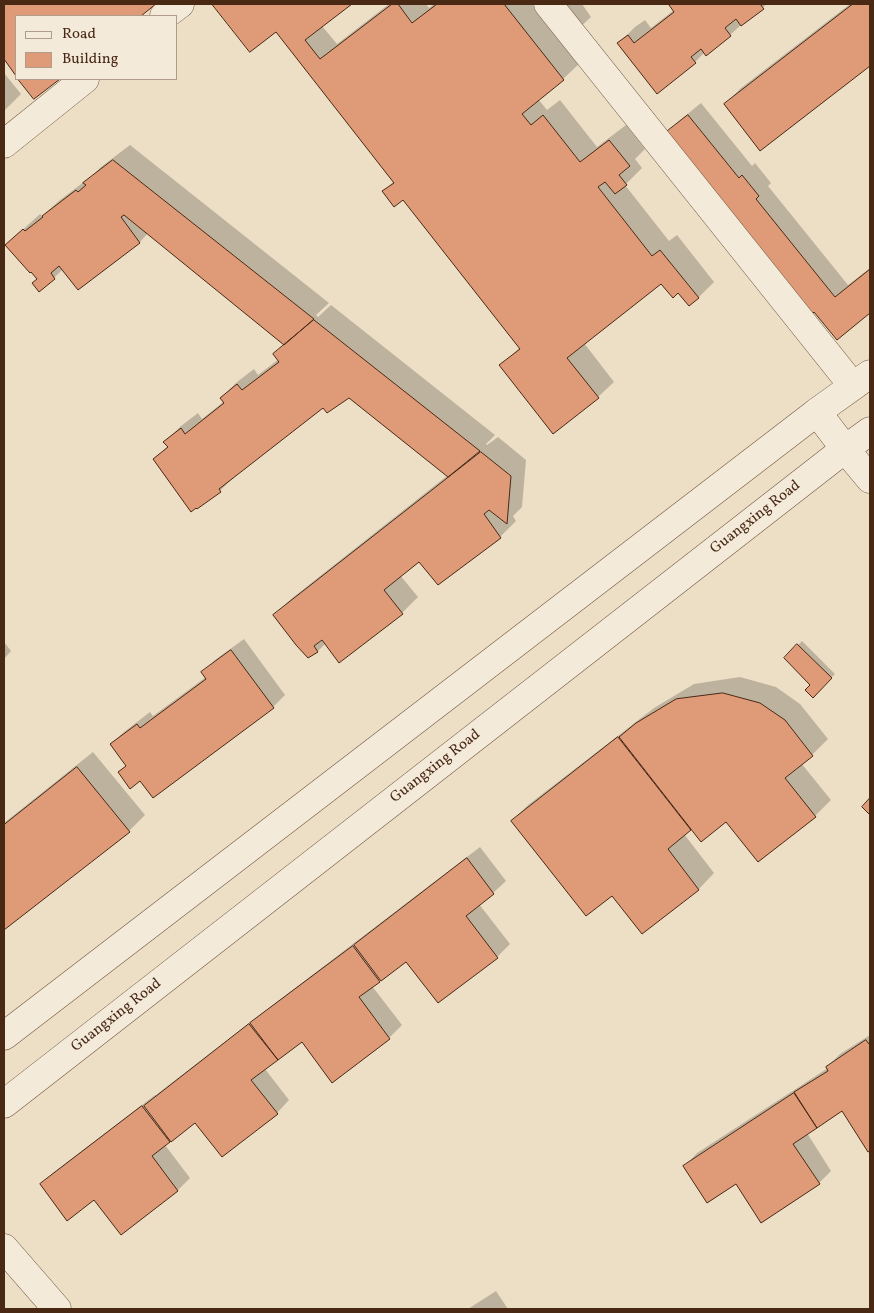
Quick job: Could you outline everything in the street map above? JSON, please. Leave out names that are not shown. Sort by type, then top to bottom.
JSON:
[{"type":"street","points":[[165,15],[180,4]]},
{"type":"street","points":[[4,1036],[817,412],[862,380],[548,4]]},
{"type":"street","points":[[4,144],[84,80]]},
{"type":"street","points":[[817,412],[870,479]]},
{"type":"street","name":"Guangxing Road","points":[[4,1104],[870,431]]},
{"type":"street","points":[[4,1248],[57,1309]]},
{"type":"building","points":[[4,4],[156,4],[142,15],[15,15],[15,75],[4,59]]},
{"type":"building","points":[[212,4],[352,4],[305,40],[320,59],[392,4],[398,4],[412,23],[437,4],[504,4],[564,80],[522,114],[531,125],[543,115],[580,162],[609,140],[630,166],[619,175],[627,185],[615,194],[605,182],[598,187],[652,256],[660,250],[699,298],[689,306],[678,293],[673,298],[661,284],[567,358],[599,398],[553,434],[499,365],[520,349],[403,200],[394,207],[382,191],[394,183],[276,32],[250,52]]},
{"type":"building","points":[[760,4],[764,9],[741,26],[736,19],[725,28],[731,36],[706,56],[701,49],[691,57],[696,63],[657,94],[617,43],[628,35],[634,43],[674,12],[669,5]]},
{"type":"building","points":[[853,4],[870,4],[870,66],[760,151],[724,104]]},
{"type":"building","points":[[19,80],[59,80],[34,99]]},
{"type":"building","points":[[688,115],[739,178],[742,175],[759,196],[756,199],[835,297],[870,269],[870,313],[837,340],[814,312],[811,315],[665,133]]},
{"type":"building","points":[[113,160],[314,319],[284,345],[124,215],[121,217],[140,243],[78,290],[59,266],[51,273],[55,279],[39,292],[32,283],[37,279],[5,245],[23,229],[25,231],[76,190],[78,192],[86,185],[83,183]]},
{"type":"building","points":[[314,320],[480,451],[448,477],[349,398],[327,413],[323,408],[219,489],[221,492],[191,512],[153,459],[168,447],[163,442],[181,428],[185,434],[224,403],[220,398],[237,384],[242,390],[279,362],[273,354]]},
{"type":"building","points":[[481,452],[511,476],[507,524],[489,510],[484,514],[501,538],[438,585],[419,562],[384,590],[403,614],[339,663],[322,640],[314,646],[318,652],[308,658],[273,615]]},
{"type":"building","points":[[797,644],[832,678],[813,698],[805,690],[810,685],[784,658]]},
{"type":"building","points":[[231,650],[274,708],[153,798],[140,781],[130,789],[118,772],[126,766],[110,744],[137,724],[140,728],[206,679],[201,672]]},
{"type":"building","points":[[723,693],[760,703],[785,720],[813,756],[785,778],[816,817],[758,862],[726,822],[701,842],[619,737],[636,723],[676,699]]},
{"type":"building","points":[[618,737],[691,830],[668,849],[699,890],[642,934],[612,896],[586,916],[511,821]]},
{"type":"building","points":[[77,767],[130,832],[4,930],[4,825]]},
{"type":"building","points":[[870,798],[870,815],[862,807]]},
{"type":"building","points":[[467,858],[494,894],[466,916],[498,958],[438,1003],[406,962],[381,981],[354,945]]},
{"type":"building","points":[[353,946],[380,982],[359,997],[390,1039],[332,1083],[302,1042],[278,1060],[250,1023]]},
{"type":"building","points":[[249,1024],[278,1060],[251,1080],[278,1114],[222,1157],[195,1123],[171,1142],[144,1106]]},
{"type":"building","points":[[866,1040],[870,1043],[870,1151],[868,1152],[842,1111],[817,1128],[794,1092],[828,1071],[826,1067]]},
{"type":"building","points":[[794,1093],[817,1128],[793,1144],[820,1184],[761,1223],[736,1184],[707,1203],[683,1166]]},
{"type":"building","points":[[142,1106],[170,1142],[152,1156],[178,1191],[121,1235],[94,1200],[67,1221],[40,1184]]}]
